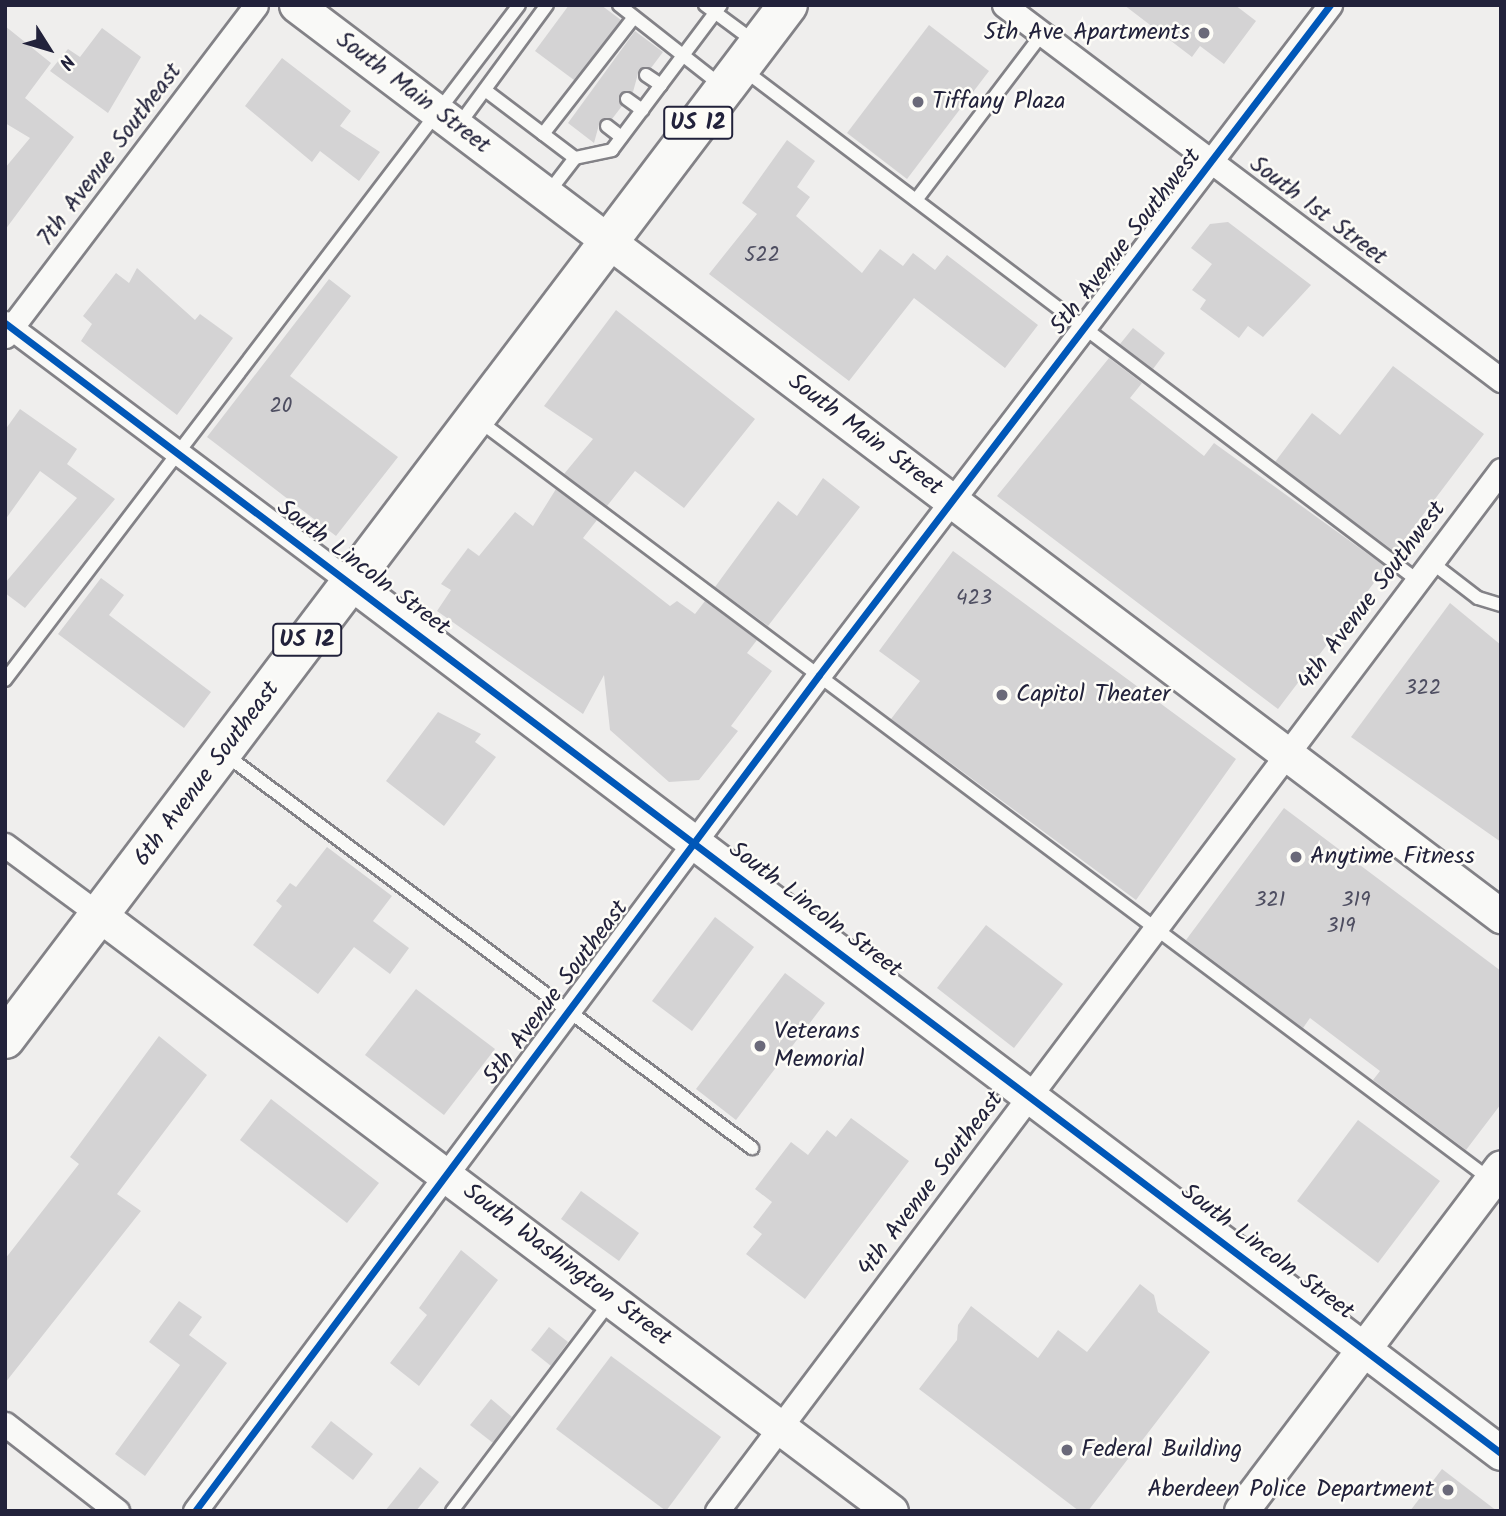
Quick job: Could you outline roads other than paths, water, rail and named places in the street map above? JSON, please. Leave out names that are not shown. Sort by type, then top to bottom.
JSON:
[{"type":"highway","name":"US 12","points":[[610,240],[788,5]]},
{"type":"highway","name":"6th Avenue Southeast","points":[[5,1039],[101,916],[610,240]]},
{"type":"street","name":"7th Avenue Southeast","points":[[7,329],[256,5]]},
{"type":"street","name":"South Main Street","points":[[296,5],[1501,916]]},
{"type":"street","name":"South 1st Street","points":[[1004,5],[1501,380]]},
{"type":"street","name":"5th Avenue Southwest","points":[[951,501],[1331,5]]},
{"type":"street","name":"South Lincoln Street","points":[[7,329],[350,582],[1501,1453]]},
{"type":"street","name":"4th Avenue Southwest","points":[[1286,753],[1501,470]]},
{"type":"street","name":"5th Avenue Southeast","points":[[195,1511],[445,1172],[951,501]]},
{"type":"street","name":"4th Avenue Southeast","points":[[717,1511],[1286,753]]},
{"type":"street","name":"South Washington Street","points":[[5,845],[445,1172],[891,1511]]},
{"type":"street","points":[[1241,1511],[1496,1174]]},
{"type":"street","points":[[5,1424],[117,1511]]},
{"type":"lane","points":[[5,680],[179,454],[449,119],[519,5]]},
{"type":"lane","points":[[449,119],[485,90],[547,5]]},
{"type":"lane","points":[[620,5],[684,56],[741,67],[1084,328],[1424,571],[1478,598],[1501,605]]},
{"type":"lane","points":[[705,5],[719,10],[741,67]]},
{"type":"lane","points":[[547,194],[575,158],[612,150],[719,10]]},
{"type":"lane","points":[[543,134],[575,103],[615,51],[634,17]]},
{"type":"lane","points":[[916,200],[1042,34]]},
{"type":"lane","points":[[646,75],[661,85]]},
{"type":"lane","points":[[485,90],[575,158]]},
{"type":"lane","points":[[627,99],[642,110]]},
{"type":"lane","points":[[607,126],[621,137]]},
{"type":"lane","points":[[475,418],[1155,927],[1496,1174]]},
{"type":"lane","points":[[223,753],[752,1148]]},
{"type":"lane","points":[[452,1511],[612,1299]]},
{"type":"place","name":"5th Ave Apartments","points":[[1204,33]]},
{"type":"place","name":"Tiffany Plaza","points":[[918,102]]},
{"type":"place","name":"Capitol Theater","points":[[1002,695]]},
{"type":"place","name":"Anytime Fitness","points":[[1296,857]]},
{"type":"place","name":"Veterans Memorial","points":[[760,1046]]},
{"type":"place","name":"Federal Building","points":[[1067,1450]]},
{"type":"place","name":"Aberdeen Police Department","points":[[1448,1490]]}]
